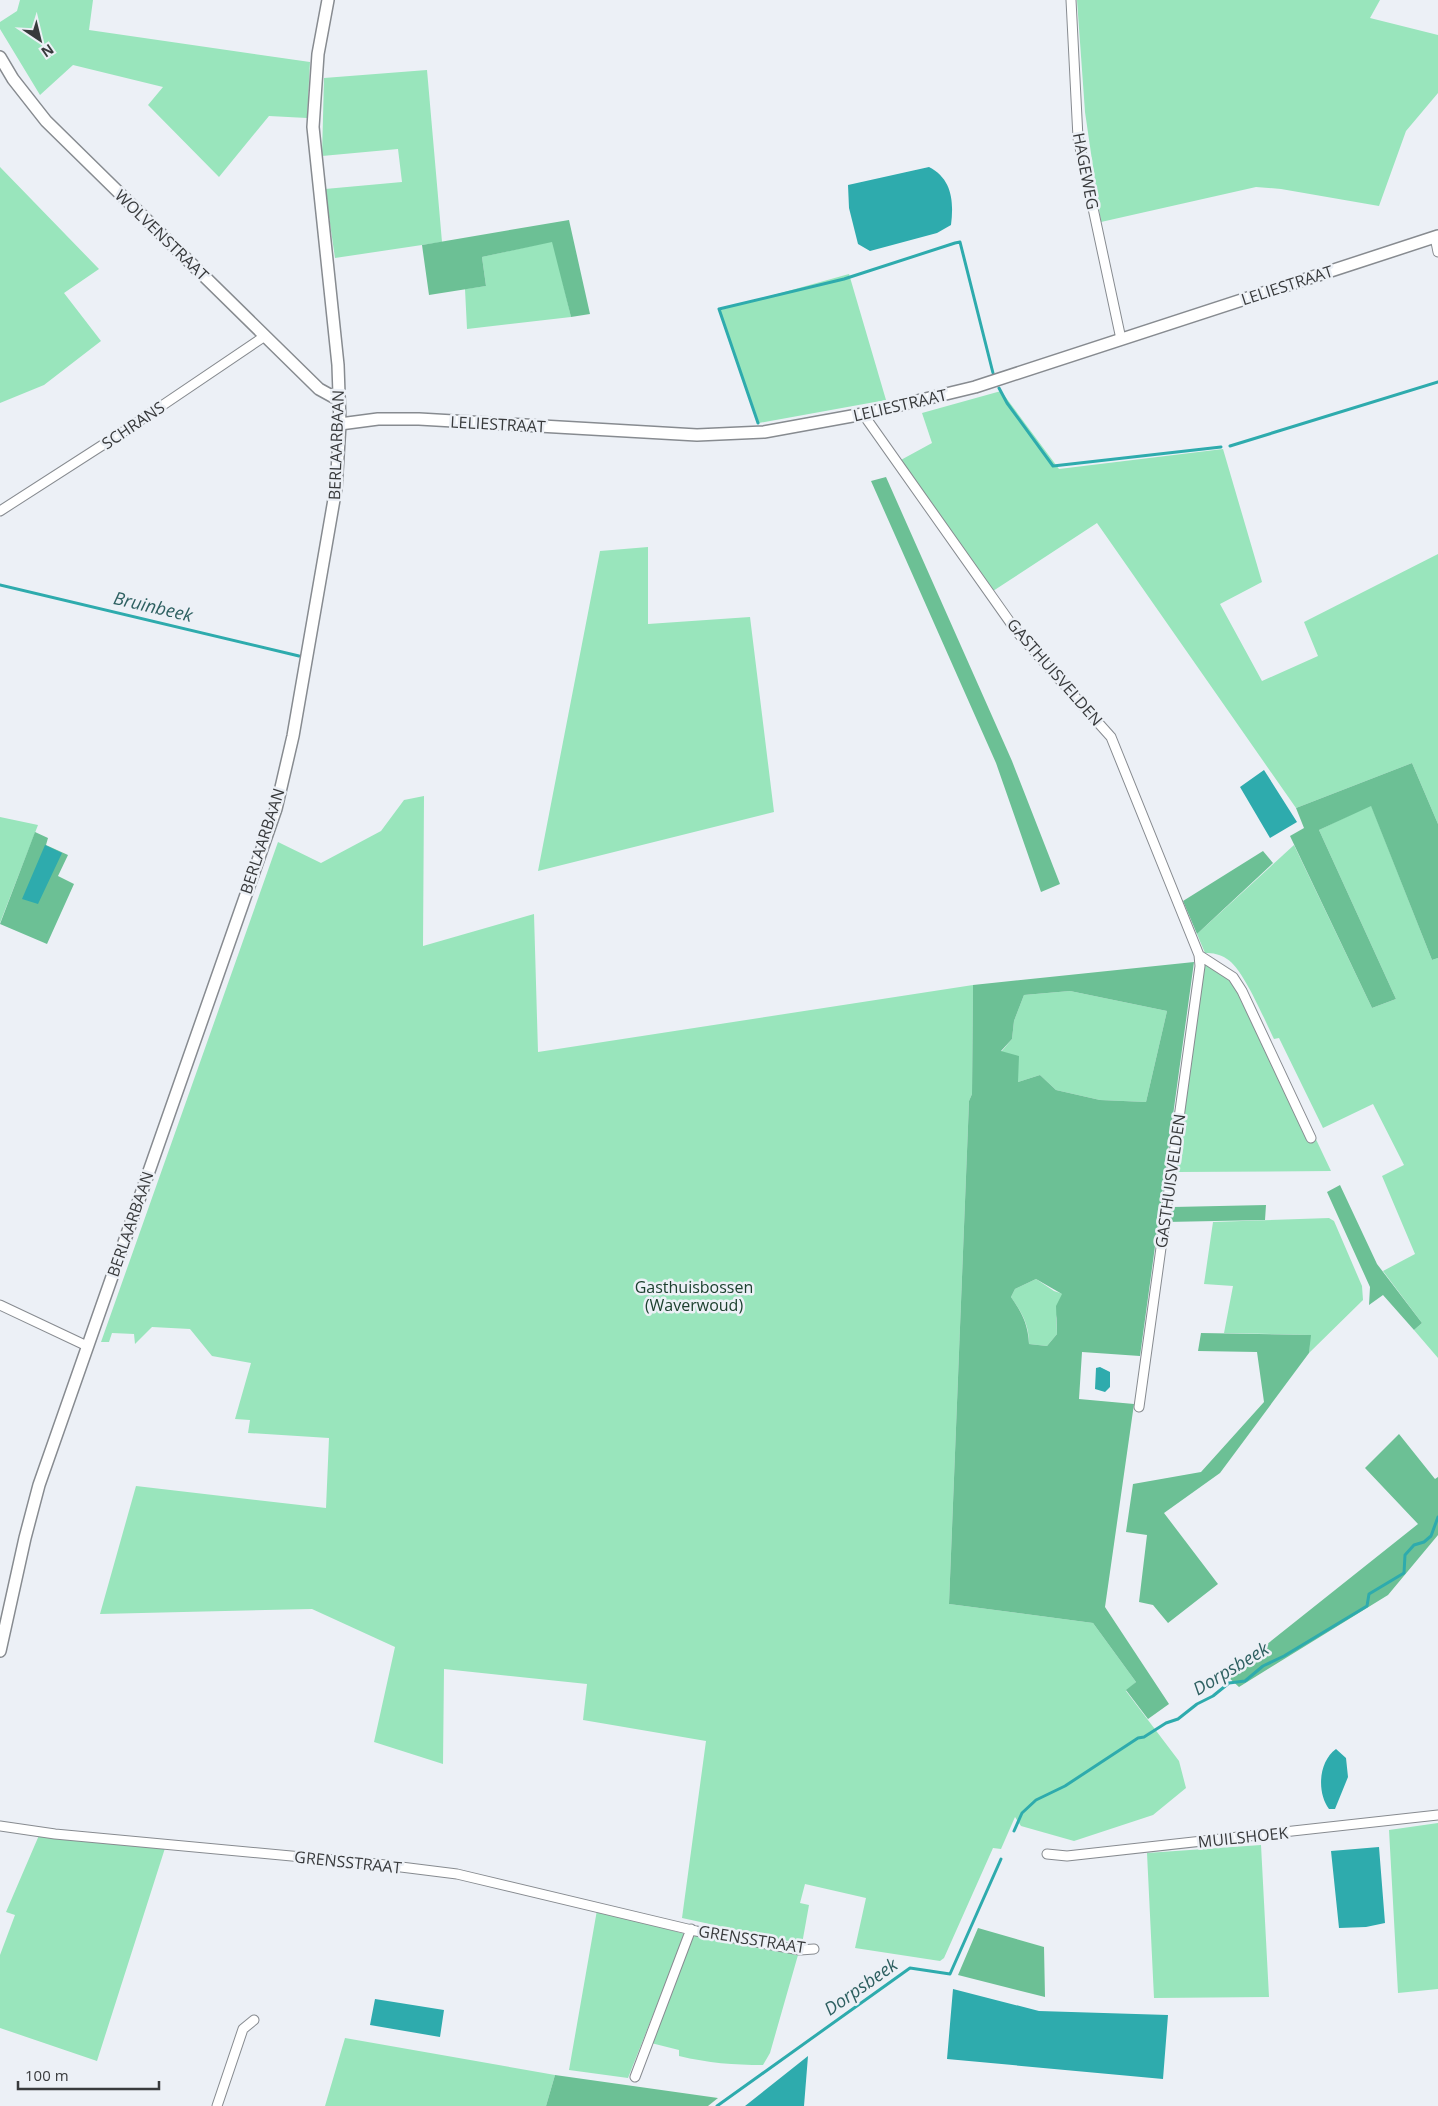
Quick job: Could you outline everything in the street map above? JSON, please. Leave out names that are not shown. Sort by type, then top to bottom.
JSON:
[{"type":"street","name":"BERLAARBAAN","points":[[0,1652],[25,1538],[39,1485],[276,809],[292,736],[331,526],[336,488],[340,424],[337,359],[313,127],[318,54],[328,0]]},
{"type":"street","name":"HAGEWEG","points":[[1071,0],[1078,138],[1121,339]]},
{"type":"street","name":"WOLVENSTRAAT","points":[[0,57],[46,121],[319,389],[339,400]]},
{"type":"street","name":"LELIESTRAAT","points":[[340,424],[378,419],[419,419],[706,435],[764,432],[863,414],[975,387],[1437,236]]},
{"type":"street","points":[[1437,236],[1438,252]]},
{"type":"street","name":"SCHRANS","points":[[0,511],[126,430],[265,336]]},
{"type":"street","name":"GASTHUISVELDEN","points":[[863,414],[1017,632],[1111,737],[1199,955],[1200,966],[1139,1407]]},
{"type":"street","points":[[1199,955],[1233,977],[1242,991],[1311,1138]]},
{"type":"street","points":[[0,1304],[87,1346]]},
{"type":"street","name":"MUILSHOEK","points":[[1047,1854],[1067,1856],[1438,1815]]},
{"type":"street","name":"GRENSSTRAAT","points":[[0,1826],[55,1834],[377,1864],[457,1874],[690,1929],[800,1950],[814,1950]]},
{"type":"street","name":"GRENSSTRAAT","points":[[635,2077],[690,1929]]},
{"type":"street","points":[[217,2106],[242,2028],[254,2020]]},
{"type":"green space","points":[[20,0],[93,0],[89,30],[310,62],[307,118],[269,116],[219,177],[148,105],[163,87],[73,65],[40,95],[0,29],[0,22],[17,11]]},
{"type":"green space","points":[[1077,0],[1380,0],[1370,18],[1438,35],[1438,93],[1406,131],[1379,206],[1281,189],[1256,187],[1101,222],[1085,112]]},
{"type":"green space","points":[[427,70],[442,242],[335,258],[325,189],[402,182],[398,149],[322,156],[324,78]]},
{"type":"green space","points":[[0,167],[99,269],[64,293],[101,341],[44,385],[0,403]]},
{"type":"green space","points":[[569,220],[590,314],[571,317],[552,242],[482,257],[486,286],[429,295],[422,245]]},
{"type":"green space","points":[[553,241],[571,317],[467,329],[465,289],[486,286],[482,257]]},
{"type":"green space","points":[[849,274],[886,400],[759,423],[720,310]]},
{"type":"green space","points":[[1001,391],[1059,469],[1223,449],[1262,582],[1220,604],[1262,681],[1318,656],[1304,622],[1438,554],[1438,824],[1412,763],[1296,808],[1097,523],[993,591],[899,461],[932,443],[922,413]]},
{"type":"green space","points":[[886,477],[1012,761],[1060,884],[1041,892],[996,763],[871,481]]},
{"type":"green space","points":[[648,547],[648,624],[750,617],[774,812],[538,871],[600,551]]},
{"type":"green space","points":[[1412,763],[1438,824],[1438,958],[1432,960],[1371,806],[1319,830],[1396,999],[1372,1008],[1290,836],[1304,828],[1296,808]]},
{"type":"green space","name":"Gasthuisbossen (Waverwoud)","points":[[424,796],[423,946],[534,914],[538,1052],[973,985],[972,1094],[969,1101],[949,1604],[1093,1623],[1136,1682],[1126,1691],[1179,1761],[1186,1788],[1153,1815],[1074,1841],[1021,1826],[1015,1817],[1001,1849],[993,1848],[944,1958],[940,1961],[855,1948],[866,1898],[805,1884],[800,1903],[809,1905],[802,1944],[682,1918],[706,1741],[583,1720],[587,1684],[444,1669],[443,1764],[374,1742],[395,1647],[312,1609],[100,1614],[136,1486],[326,1508],[329,1438],[248,1433],[250,1420],[235,1419],[251,1363],[212,1356],[190,1329],[152,1327],[135,1344],[134,1334],[112,1333],[109,1342],[101,1342],[278,842],[321,863],[381,831],[404,800]]},
{"type":"green space","points":[[1371,805],[1432,960],[1438,958],[1438,1358],[1414,1330],[1422,1323],[1383,1271],[1415,1254],[1382,1176],[1404,1165],[1373,1104],[1323,1128],[1279,1038],[1274,1039],[1240,973],[1224,957],[1205,953],[1197,934],[1294,845],[1372,1008],[1396,999],[1319,830]]},
{"type":"green space","points":[[0,817],[38,825],[0,923]]},
{"type":"green space","points":[[35,832],[48,838],[46,845],[68,855],[58,876],[74,884],[47,944],[0,924]]},
{"type":"green space","points":[[1263,851],[1273,863],[1197,934],[1183,901]]},
{"type":"green space","points":[[1194,962],[1140,1356],[1082,1352],[1079,1399],[1134,1404],[1105,1607],[1169,1704],[1148,1719],[1126,1690],[1136,1682],[1093,1623],[949,1604],[969,1101],[972,1094],[973,985]],"holes":[[[1070,991],[1167,1011],[1146,1102],[1100,1100],[1056,1090],[1040,1075],[1018,1082],[1019,1056],[1001,1051],[1012,1039],[1014,1021],[1024,995]],[[1036,1279],[1062,1294],[1056,1306],[1057,1334],[1047,1346],[1029,1344],[1024,1319],[1011,1297],[1015,1289]]]},
{"type":"green space","points":[[1204,963],[1228,971],[1249,1017],[1277,1057],[1331,1171],[1176,1172]]},
{"type":"green space","points":[[1070,991],[1167,1011],[1146,1102],[1100,1100],[1056,1090],[1040,1075],[1018,1082],[1001,1052],[1012,1039],[1014,1021],[1024,995]]},
{"type":"green space","points":[[1340,1185],[1377,1264],[1422,1323],[1414,1330],[1383,1295],[1369,1305],[1370,1287],[1327,1192]]},
{"type":"green space","points":[[1266,1205],[1265,1220],[1166,1222],[1173,1207]]},
{"type":"green space","points":[[1329,1218],[1334,1221],[1362,1286],[1363,1300],[1309,1353],[1310,1335],[1224,1333],[1233,1286],[1204,1284],[1213,1222]]},
{"type":"green space","points":[[1036,1279],[1054,1291],[1063,1294],[1056,1318],[1057,1334],[1047,1346],[1029,1344],[1028,1330],[1024,1319],[1011,1297],[1015,1289]]},
{"type":"green space","points":[[1201,1333],[1311,1335],[1309,1353],[1220,1473],[1164,1513],[1218,1584],[1168,1623],[1153,1605],[1139,1602],[1147,1535],[1126,1532],[1133,1484],[1201,1472],[1264,1402],[1257,1352],[1198,1351]]},
{"type":"green space","points":[[1399,1434],[1435,1479],[1438,1477],[1438,1535],[1388,1595],[1239,1687],[1227,1676],[1418,1524],[1365,1468]]},
{"type":"green space","points":[[1438,1823],[1438,1989],[1398,1993],[1389,1830]]},
{"type":"green space","points":[[40,1833],[166,1845],[97,2061],[0,2028],[0,1955],[15,1915],[6,1912]]},
{"type":"green space","points":[[1261,1845],[1269,1997],[1154,1998],[1147,1853]]},
{"type":"green space","points":[[597,1910],[685,1934],[628,2078],[569,2070]]},
{"type":"green space","points":[[978,1928],[1044,1947],[1045,1997],[958,1975]]},
{"type":"green space","points":[[693,1934],[798,1955],[770,2053],[763,2065],[721,2063],[679,2056],[679,2050],[651,2043]]},
{"type":"green space","points":[[345,2038],[555,2075],[546,2106],[325,2106]]},
{"type":"green space","points":[[555,2075],[718,2098],[708,2106],[546,2106]]},
{"type":"water","points":[[929,167],[937,172],[947,184],[952,208],[951,225],[937,233],[870,251],[858,244],[849,208],[848,185]]},
{"type":"water","points":[[1264,770],[1297,822],[1270,838],[1240,787]]},
{"type":"water","points":[[45,845],[62,853],[38,904],[22,899]]},
{"type":"water","points":[[1100,1367],[1110,1372],[1110,1387],[1105,1392],[1095,1389],[1096,1368]]},
{"type":"water","points":[[1336,1749],[1346,1758],[1348,1777],[1335,1809],[1329,1809],[1322,1795],[1321,1778],[1326,1762]]},
{"type":"water","points":[[1379,1847],[1385,1923],[1366,1927],[1339,1928],[1331,1851]]},
{"type":"water","points":[[953,1989],[1039,2011],[1168,2015],[1163,2079],[947,2059]]},
{"type":"water","points":[[375,1999],[444,2010],[440,2037],[370,2025]]},
{"type":"water","points":[[808,2056],[804,2106],[745,2106]]},
{"type":"waterway","points":[[758,423],[719,309],[844,279],[955,243],[960,242],[993,373]]},
{"type":"waterway","points":[[1230,446],[1438,382]]},
{"type":"waterway","points":[[999,388],[1007,403],[1053,466],[1221,447]]},
{"type":"waterway","name":"Bruinbeek","points":[[0,585],[299,656]]},
{"type":"waterway","name":"Dorpsbeek","points":[[1014,1831],[1022,1813],[1036,1800],[1065,1786],[1138,1738],[1144,1737],[1166,1723],[1178,1719],[1229,1683],[1245,1681],[1263,1666],[1284,1656],[1367,1606],[1369,1594],[1404,1573],[1405,1555],[1414,1545],[1424,1542],[1431,1536],[1438,1517]]},
{"type":"waterway","name":"Dorpsbeek","points":[[717,2106],[910,1968],[950,1974],[1001,1859]]}]
